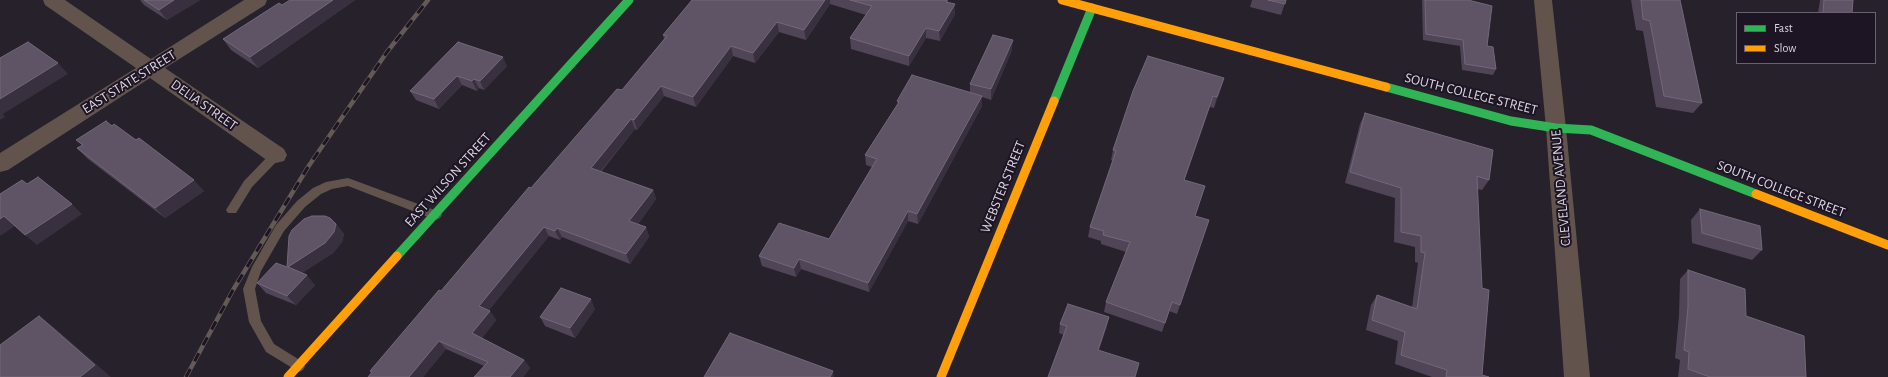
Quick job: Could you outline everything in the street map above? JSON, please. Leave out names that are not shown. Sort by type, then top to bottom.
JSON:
[{"type":"street","name":"DELIA STREET","points":[[52,0],[276,155]]},
{"type":"street","name":"EAST STATE STREET","points":[[0,164],[258,0]]},
{"type":"street","name":"EAST WILSON STREET","points":[[288,377],[436,215],[628,0]]},
{"type":"street","name":"SOUTH COLLEGE STREET","points":[[1062,0],[1511,121],[1556,128],[1591,130],[1888,245]]},
{"type":"street","name":"CLEVELAND AVENUE","points":[[1543,0],[1556,128],[1577,377]]},
{"type":"street","name":"WEBSTER STREET","points":[[941,377],[1092,8]]},
{"type":"lane","points":[[232,210],[248,184],[276,155]]},
{"type":"lane","points":[[299,366],[270,348],[255,322],[249,289],[256,270],[280,228],[301,204],[317,191],[330,185],[348,182],[436,215]]},
{"type":"building","points":[[144,0],[174,0],[159,10]]},
{"type":"building","points":[[290,0],[333,0],[250,57],[223,39],[279,3],[282,5]]},
{"type":"building","points":[[692,0],[825,0],[804,30],[777,22],[753,53],[731,46],[693,97],[661,86],[634,120],[631,119],[591,168],[653,190],[629,221],[646,227],[626,254],[557,228],[555,231],[544,227],[479,306],[490,311],[472,333],[524,360],[510,377],[474,377],[488,362],[439,341],[409,377],[368,377],[372,372],[370,371],[439,290],[441,291],[529,187],[531,188],[617,89],[622,90],[667,36],[663,35]]},
{"type":"building","points":[[850,0],[947,0],[946,2],[955,4],[939,31],[926,28],[909,56],[850,38],[872,6]]},
{"type":"building","points":[[1268,0],[1286,0],[1285,4]]},
{"type":"building","points":[[1425,0],[1468,0],[1492,6],[1487,46],[1493,47],[1496,69],[1465,64],[1463,40],[1426,34]]},
{"type":"building","points":[[1641,0],[1680,0],[1702,103],[1664,96],[1650,21],[1643,19]]},
{"type":"building","points":[[1824,0],[1853,0],[1852,12],[1823,12]]},
{"type":"building","points":[[993,35],[1013,40],[991,89],[970,84]]},
{"type":"building","points":[[28,42],[58,63],[0,99],[0,58]]},
{"type":"building","points":[[458,42],[503,57],[480,81],[474,79],[472,81],[457,76],[434,99],[410,91]]},
{"type":"building","points":[[1148,56],[1224,78],[1217,97],[1213,96],[1184,180],[1205,186],[1195,216],[1209,220],[1180,305],[1172,302],[1165,323],[1106,302],[1130,242],[1103,235],[1104,231],[1090,227],[1116,151],[1113,150],[1133,91]]},
{"type":"building","points":[[912,75],[982,96],[917,214],[908,211],[868,283],[799,259],[794,268],[759,256],[779,223],[829,239],[877,159],[865,155],[899,102],[897,101]]},
{"type":"building","points":[[1365,113],[1493,150],[1489,180],[1477,176],[1482,288],[1489,290],[1482,375],[1489,377],[1446,377],[1447,370],[1401,355],[1405,332],[1372,320],[1377,295],[1417,309],[1425,253],[1421,252],[1421,236],[1401,232],[1401,188],[1350,172]]},
{"type":"building","points":[[106,121],[112,126],[114,124],[136,140],[139,138],[194,180],[155,208],[77,148],[83,145],[76,140]]},
{"type":"building","points":[[38,177],[72,204],[25,235],[4,216],[0,219],[0,194],[22,180],[27,184]]},
{"type":"building","points":[[1700,209],[1760,226],[1762,250],[1702,233]]},
{"type":"building","points":[[312,216],[325,216],[330,218],[336,224],[334,232],[325,243],[288,267],[307,275],[287,296],[257,283],[276,263],[287,267],[289,236],[292,230],[304,219]]},
{"type":"building","points":[[1688,270],[1745,289],[1746,316],[1804,336],[1806,377],[1710,377],[1688,369],[1689,352],[1684,350],[1688,307]]},
{"type":"building","points":[[561,288],[591,299],[570,328],[540,317]]},
{"type":"building","points":[[1068,304],[1109,317],[1098,350],[1139,363],[1135,377],[1048,377],[1067,326],[1060,324]]},
{"type":"building","points":[[39,316],[95,365],[80,377],[0,377],[0,345]]},
{"type":"building","points":[[730,333],[833,371],[830,377],[704,377]]},
{"type":"railway","points":[[186,377],[233,290],[308,167],[387,52],[428,0]]},
{"type":"traffic: fast","points":[[397,256],[629,0]]},
{"type":"traffic: fast","points":[[1054,101],[1092,8]]},
{"type":"traffic: fast","points":[[1386,87],[1511,121],[1556,128],[1591,130],[1756,194]]},
{"type":"traffic: slow","points":[[1062,0],[1386,87]]},
{"type":"traffic: slow","points":[[941,377],[1054,101]]},
{"type":"traffic: slow","points":[[1756,194],[1888,245]]},
{"type":"traffic: slow","points":[[288,377],[397,256]]}]
